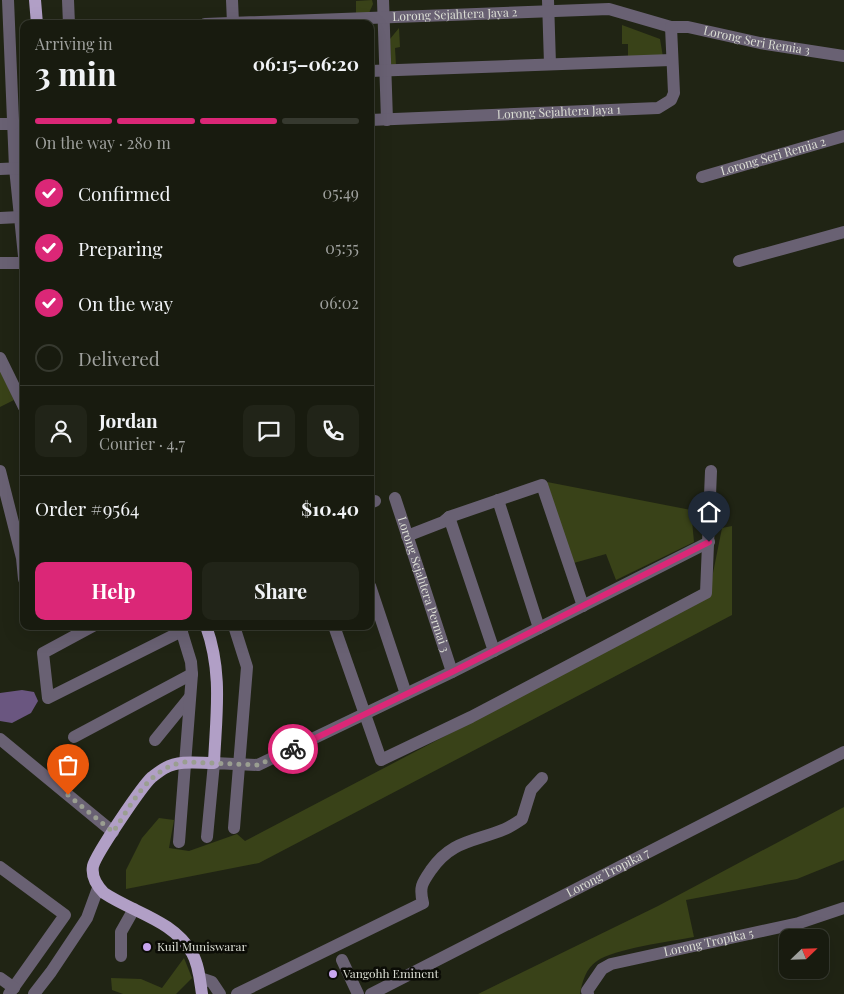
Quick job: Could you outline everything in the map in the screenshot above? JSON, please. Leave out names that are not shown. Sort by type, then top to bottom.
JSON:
[{"type":"main road","points":[[35,0],[37,20]]},
{"type":"main road","points":[[202,994],[200,978],[193,954],[185,943],[165,926],[111,898],[98,888],[93,867],[113,832],[151,778],[174,764],[185,762],[214,763],[218,688],[212,644],[207,630]]},
{"type":"street","points":[[0,218],[20,217],[20,168],[6,124],[5,80],[8,0]]},
{"type":"street","points":[[68,0],[69,20]]},
{"type":"street","points":[[232,0],[233,20]]},
{"type":"street","points":[[383,0],[387,120]]},
{"type":"street","name":"Lorong Sejahtera Jaya 2","points":[[324,20],[384,18],[548,6],[597,5],[671,27]]},
{"type":"street","points":[[548,6],[550,64]]},
{"type":"street","name":"Lorong Seri Remia 3","points":[[671,27],[688,27],[760,43],[844,56]]},
{"type":"street","name":"Lorong Sejahtera Jaya 1","points":[[374,120],[658,108],[671,100],[674,93],[671,27]]},
{"type":"street","points":[[374,71],[671,60]]},
{"type":"street","name":"Lorong Seri Remia 2","points":[[702,177],[844,136]]},
{"type":"street","points":[[0,169],[20,168]]},
{"type":"street","points":[[739,261],[844,232]]},
{"type":"street","points":[[0,263],[20,263]]},
{"type":"street","points":[[0,358],[20,399]]},
{"type":"street","points":[[0,471],[20,546]]},
{"type":"street","points":[[335,630],[380,760],[471,717],[706,593],[711,471]]},
{"type":"street","points":[[407,536],[443,522],[449,517],[542,485],[583,606]]},
{"type":"street","name":"Lorong Sejahtera Permai 3","points":[[395,498],[452,672]]},
{"type":"street","points":[[498,500],[539,628]]},
{"type":"street","points":[[449,517],[494,651]]},
{"type":"street","points":[[207,837],[214,763],[258,765],[452,672],[709,542]]},
{"type":"street","points":[[374,598],[406,694]]},
{"type":"street","points":[[86,630],[43,653],[48,698],[179,630]]},
{"type":"street","points":[[180,842],[192,674],[191,662],[181,630]]},
{"type":"street","points":[[234,828],[247,667],[235,630]]},
{"type":"street","points":[[74,737],[192,674]]},
{"type":"street","points":[[155,740],[190,697]]},
{"type":"street","points":[[0,739],[113,832]]},
{"type":"street","name":"Lorong Tropika 7","points":[[371,994],[844,752]]},
{"type":"street","points":[[237,994],[423,903],[420,892],[422,883],[442,855],[465,841],[505,829],[522,819],[531,790],[542,778]]},
{"type":"street","points":[[0,867],[65,915],[11,991],[0,978]]},
{"type":"street","points":[[34,994],[87,918],[98,888]]},
{"type":"street","name":"Lorong Tropika 5","points":[[588,994],[587,991],[598,974],[602,969],[611,964],[799,923],[844,908]]},
{"type":"street","points":[[120,956],[121,932],[134,909]]},
{"type":"street","points":[[342,960],[358,994]]},
{"type":"street","points":[[200,978],[212,982],[220,994]]},
{"type":"green space","points":[[372,0],[373,4],[369,13],[356,14],[356,1]]},
{"type":"green space","points":[[622,25],[660,39],[663,57],[628,58],[628,44],[622,44]]},
{"type":"green space","points":[[399,28],[400,47],[395,48],[396,65],[391,65],[390,39]]},
{"type":"green space","points":[[0,370],[14,400],[0,407]]},
{"type":"green space","points":[[542,481],[691,510],[694,542],[616,580],[606,554],[570,564]]},
{"type":"green space","points":[[732,526],[732,615],[259,863],[126,889],[126,870],[142,838],[159,818],[174,820],[169,848],[189,851],[237,834],[245,841],[708,598],[722,528]]},
{"type":"green space","points":[[844,807],[844,860],[797,879],[686,900],[694,937],[643,946],[616,953],[597,961],[587,971],[580,994],[478,994],[658,906]]},
{"type":"green space","points":[[184,958],[192,978],[176,994],[123,994],[112,990],[111,978],[141,979],[162,988]]},
{"type":"shaded area","points":[[22,690],[34,692],[38,701],[31,713],[12,723],[0,721],[0,693]]},
{"type":"way so far","points":[[68,795],[113,832],[151,778],[163,769],[185,762],[258,765],[293,749]]},
{"type":"place","name":"Kuil Muniswarar","points":[[147,947]]},
{"type":"place","name":"Vangohh Eminent","points":[[333,974]]},
{"type":"route","points":[[293,749],[452,672],[709,542]]}]
